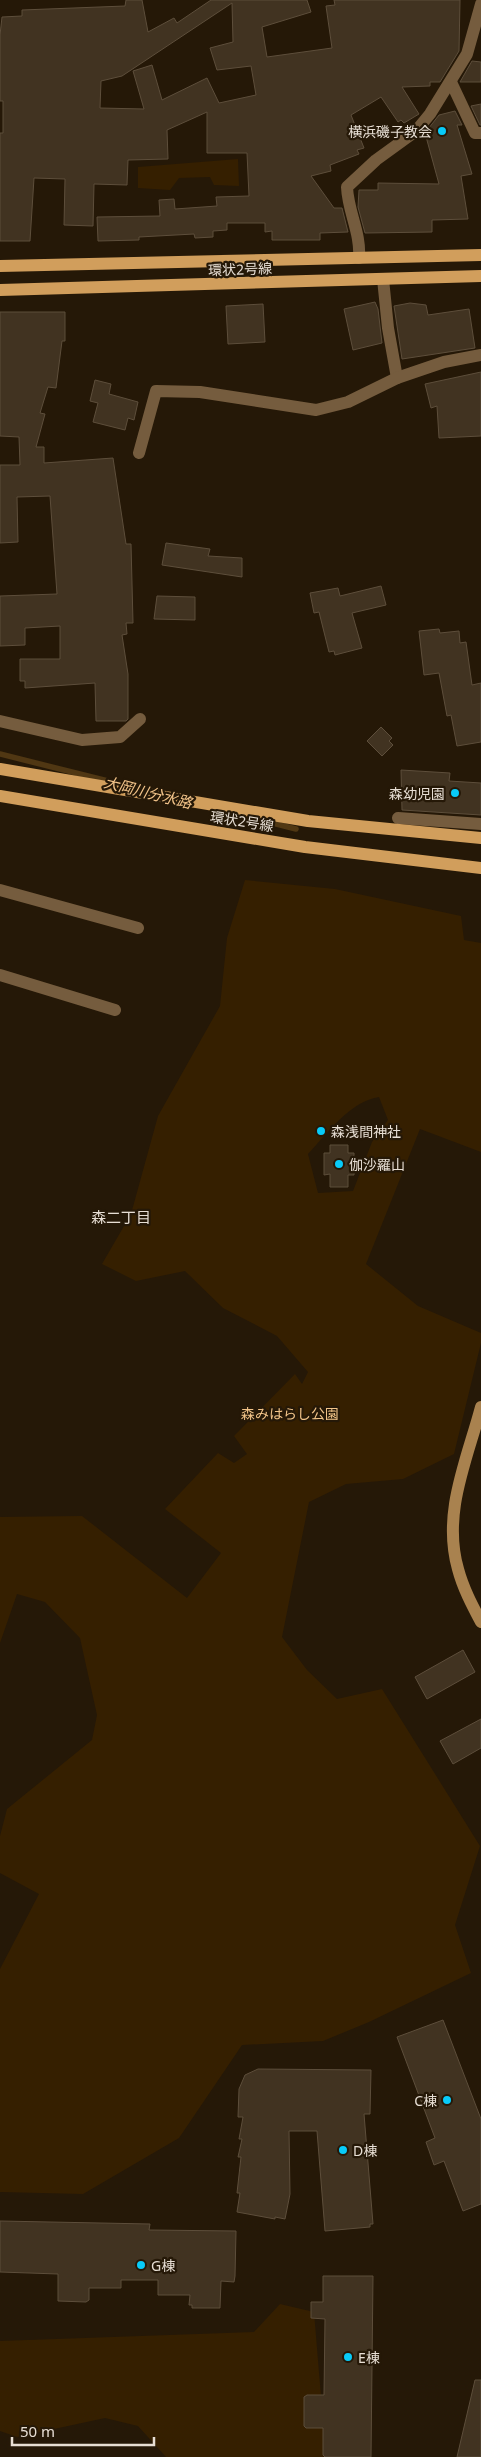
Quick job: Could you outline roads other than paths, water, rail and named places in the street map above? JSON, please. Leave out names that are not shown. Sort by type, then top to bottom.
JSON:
[{"type":"main road","name":"環状2号線","points":[[0,266],[481,255]]},
{"type":"main road","name":"環状2号線","points":[[0,290],[481,276]]},
{"type":"main road","name":"環状2号線","points":[[0,769],[308,821],[481,838]]},
{"type":"main road","name":"環状2号線","points":[[0,796],[306,847],[481,868]]},
{"type":"street","points":[[359,258],[360,243],[348,202],[347,187],[376,160],[416,131],[451,82],[467,54],[481,4]]},
{"type":"street","points":[[451,82],[475,133],[481,133]]},
{"type":"street","points":[[383,278],[388,328],[397,378]]},
{"type":"street","points":[[139,453],[156,392],[200,392],[316,410],[348,402],[397,378],[444,362],[481,355]]},
{"type":"street","points":[[0,721],[82,740],[120,737],[140,719]]},
{"type":"street","points":[[398,818],[481,824]]},
{"type":"street","points":[[0,890],[138,928]]},
{"type":"street","points":[[0,976],[115,1010]]},
{"type":"street","points":[[481,1406],[455,1498],[452,1532],[462,1582],[481,1622]]},
{"type":"waterway","name":"大岡川分水路","points":[[0,754],[108,781]]},
{"type":"waterway","name":"大岡川分水路","points":[[245,816],[296,829]]},
{"type":"place","name":"横浜磯子教会","points":[[442,131]]},
{"type":"place","name":"森幼児園","points":[[455,793]]},
{"type":"place","name":"森浅間神社","points":[[321,1131]]},
{"type":"place","name":"伽沙羅山","points":[[339,1164]]},
{"type":"place","name":"C棟","points":[[447,2100]]},
{"type":"place","name":"D棟","points":[[343,2150]]},
{"type":"place","name":"G棟","points":[[141,2265]]},
{"type":"place","name":"E棟","points":[[348,2357]]},
{"type":"district","name":"森二丁目","points":[[121,1217]]},
{"type":"park label","name":"森みはらし公園","points":[[290,1413]]}]
